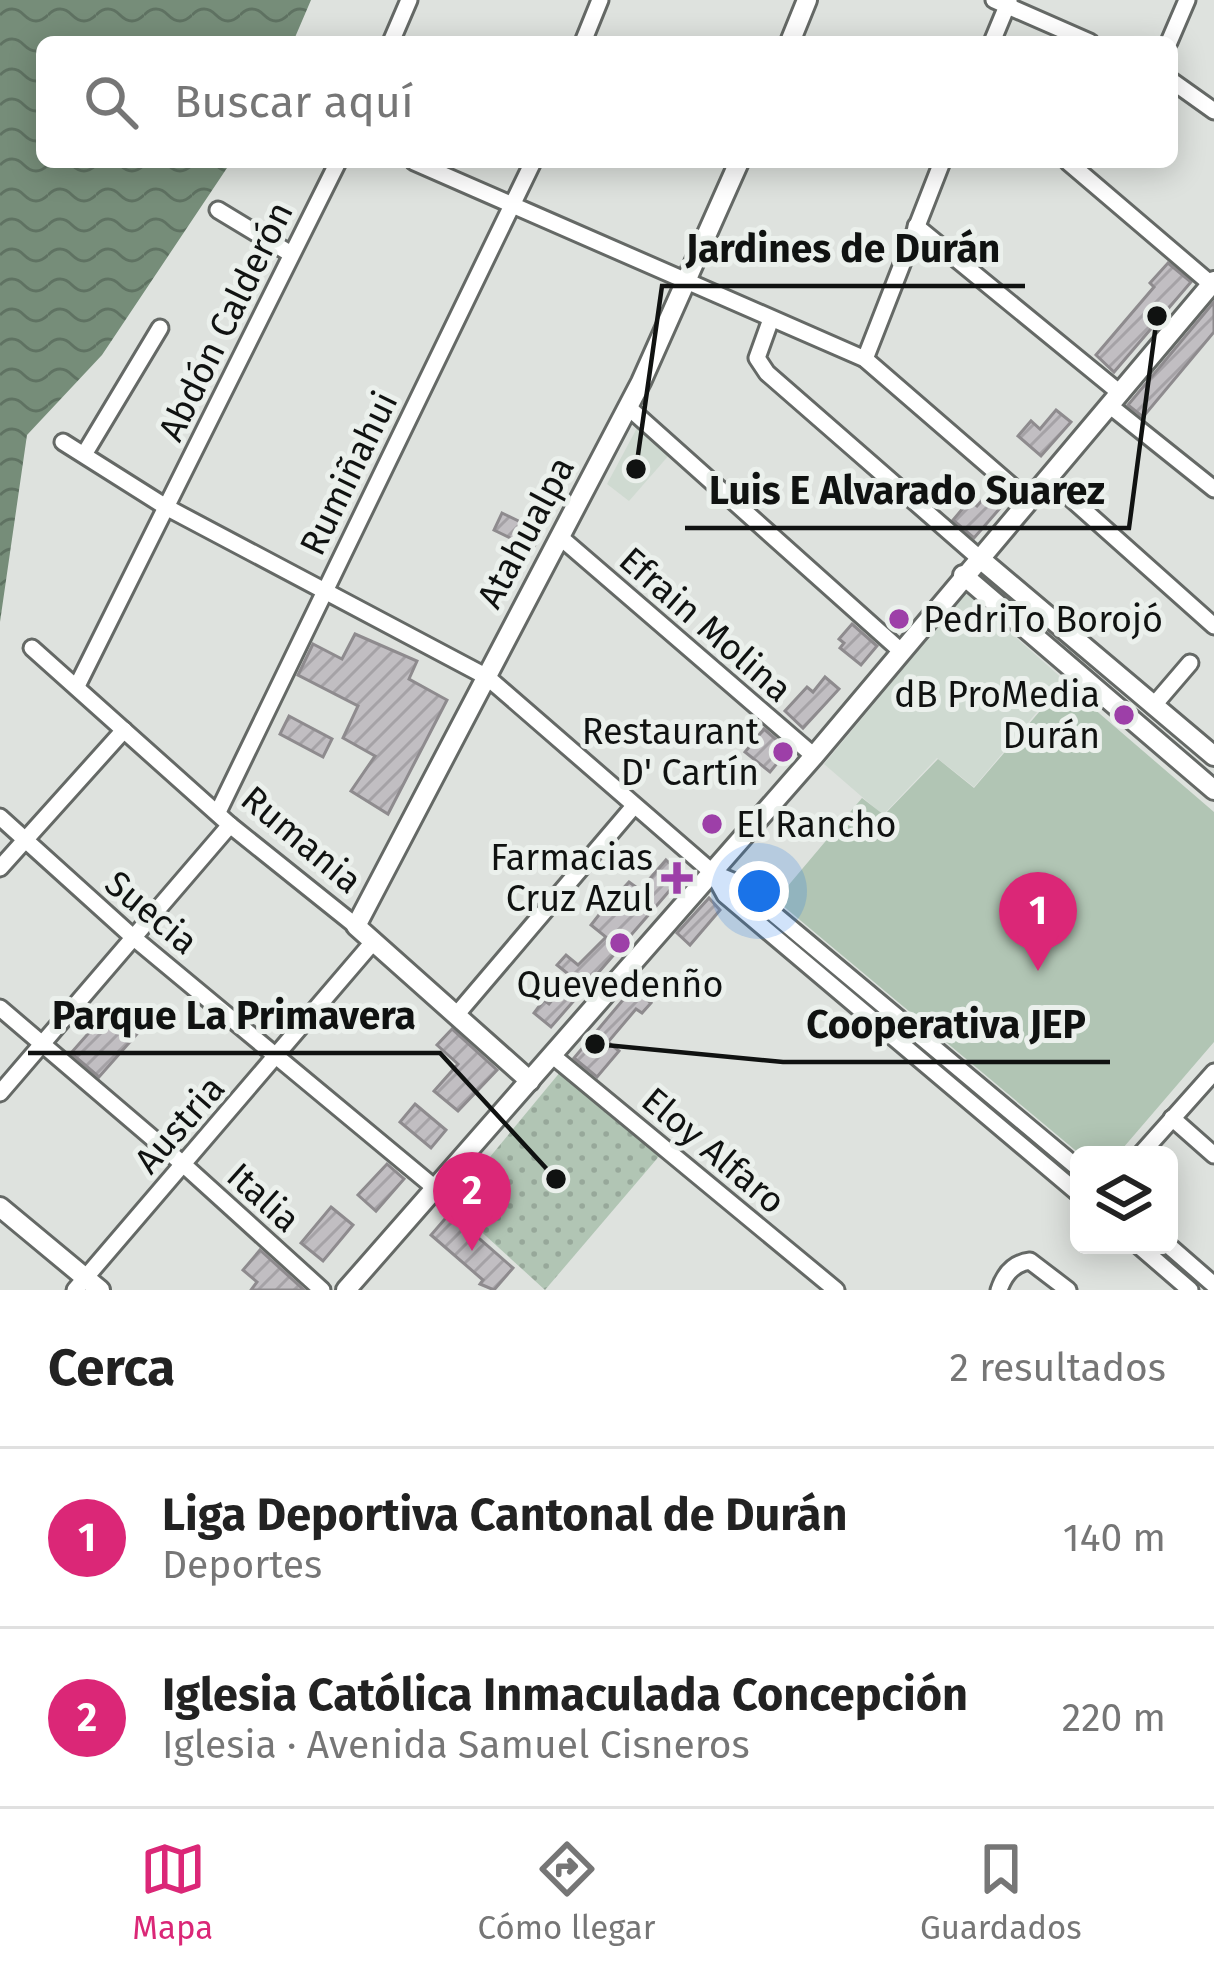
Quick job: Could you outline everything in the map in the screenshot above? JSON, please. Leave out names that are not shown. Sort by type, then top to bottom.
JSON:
[{"type":"street","points":[[394,36],[409,0]]},
{"type":"street","points":[[585,36],[600,0]]},
{"type":"street","points":[[793,36],[808,0]]},
{"type":"street","points":[[1171,36],[1187,0]]},
{"type":"street","points":[[994,36],[1004,2],[1077,36]]},
{"type":"street","points":[[1178,85],[1214,111]]},
{"type":"street","name":"Abdón Calderón","points":[[77,686],[335,168]]},
{"type":"street","points":[[427,168],[866,358],[1028,500]]},
{"type":"street","name":"Rumiñahui","points":[[0,1093],[134,938],[224,819],[323,592],[530,168]]},
{"type":"street","name":"Atahualpa","points":[[356,926],[628,407],[737,168]]},
{"type":"street","points":[[866,358],[940,168]]},
{"type":"street","points":[[346,1290],[814,756],[1213,283],[1075,168]]},
{"type":"street","points":[[218,210],[292,254]]},
{"type":"street","points":[[916,226],[1213,486]]},
{"type":"street","points":[[771,319],[757,358],[767,374],[1214,756]]},
{"type":"street","points":[[85,453],[160,328]]},
{"type":"street","points":[[628,407],[902,652]]},
{"type":"street","points":[[63,442],[166,507],[487,677],[713,872],[737,883],[1070,1161]]},
{"type":"street","points":[[1048,478],[1214,626]]},
{"type":"street","name":"Efrain Molina","points":[[560,537],[814,756]]},
{"type":"street","points":[[963,575],[1214,790]]},
{"type":"street","name":"Rumania","points":[[32,648],[530,1081]]},
{"type":"street","points":[[1154,705],[1190,663]]},
{"type":"street","points":[[0,868],[124,730]]},
{"type":"street","points":[[457,1014],[634,806]]},
{"type":"street","name":"Suecia","points":[[0,818],[134,938],[435,1188]]},
{"type":"street","points":[[713,872],[725,895],[1070,1186]]},
{"type":"street","name":"Austria","points":[[87,1286],[373,942]]},
{"type":"street","name":"Italia","points":[[0,1008],[322,1290]]},
{"type":"street","name":"Eloy Alfaro","points":[[553,1056],[836,1290]]},
{"type":"street","points":[[1148,1146],[1214,1072]]},
{"type":"street","points":[[1172,1118],[1214,1155]]},
{"type":"street","points":[[0,1208],[87,1286]]},
{"type":"street","points":[[1148,1254],[1190,1290]]},
{"type":"street","points":[[1178,1254],[1214,1285]]},
{"type":"street","points":[[999,1290],[1006,1274],[1030,1261],[1068,1290]]},
{"type":"shaded area","points":[[637,428],[670,454],[629,501],[607,484]]},
{"type":"shaded area","points":[[966,593],[1064,680],[974,787],[937,758],[883,815],[824,764]]},
{"type":"shaded area","points":[[1064,683],[1214,812],[1214,1042],[1125,1146],[1070,1146],[776,900],[862,798],[884,815],[938,759],[974,788]]},
{"type":"shaded area","points":[[561,1071],[661,1154],[545,1290],[451,1204]]},
{"type":"water","points":[[0,0],[311,0],[296,36],[36,36],[36,168],[227,168],[102,355],[27,435],[0,622]]},
{"type":"building","points":[[1168,263],[1191,282],[1114,372],[1096,355],[1154,287],[1150,283]]},
{"type":"building","points":[[1214,302],[1214,332],[1143,417],[1128,405]]},
{"type":"building","points":[[1056,410],[1071,422],[1041,456],[1018,436],[1031,421],[1040,429]]},
{"type":"building","points":[[994,487],[1008,499],[974,538],[953,520],[970,500],[977,506]]},
{"type":"building","points":[[502,513],[541,532],[533,549],[494,530]]},
{"type":"building","points":[[852,624],[877,646],[861,665],[840,648],[844,643],[839,639]]},
{"type":"building","points":[[355,634],[417,661],[409,679],[447,700],[388,814],[351,791],[375,756],[343,738],[358,706],[298,675],[313,644],[342,659]]},
{"type":"building","points":[[825,677],[839,689],[803,728],[785,711],[807,687],[813,692]]},
{"type":"building","points":[[289,716],[332,739],[323,757],[280,734]]},
{"type":"building","points":[[764,729],[788,750],[770,772],[745,752]]},
{"type":"building","points":[[666,860],[683,875],[551,1027],[534,1013],[544,1000],[549,1004],[572,977],[557,965],[566,955],[578,965],[606,937],[591,925],[602,911],[629,882],[640,890]]},
{"type":"building","points":[[709,898],[720,910],[690,945],[677,933]]},
{"type":"building","points":[[633,988],[651,1003],[642,1013],[636,1009],[608,1042],[619,1051],[597,1077],[574,1058]]},
{"type":"building","points":[[109,1010],[137,1034],[99,1077],[71,1053]]},
{"type":"building","points":[[452,1029],[497,1070],[458,1111],[434,1091],[458,1064],[437,1045]]},
{"type":"building","points":[[415,1104],[446,1130],[431,1148],[400,1122]]},
{"type":"building","points":[[387,1164],[404,1179],[376,1211],[358,1195]]},
{"type":"building","points":[[331,1207],[353,1225],[323,1261],[301,1243]]},
{"type":"building","points":[[450,1213],[513,1268],[494,1290],[480,1284],[483,1280],[431,1235]]},
{"type":"building","points":[[260,1250],[304,1290],[251,1290],[257,1282],[243,1270]]},
{"type":"place","name":"Luis E Alvarado Suarez","points":[[1157,316]]},
{"type":"place","name":"Jardines de Durán","points":[[636,469]]},
{"type":"place","name":"PedriTo Borojó","points":[[899,619]]},
{"type":"place","name":"dB ProMedia Durán","points":[[1124,715]]},
{"type":"place","name":"Restaurant D' Cartín","points":[[783,752]]},
{"type":"place","name":"El Rancho","points":[[712,824]]},
{"type":"place","name":"Farmacias Cruz Azul","points":[[677,878]]},
{"type":"place","name":"Quevedenño","points":[[620,943]]},
{"type":"place","name":"Liga Deportiva Cantonal de Durán","points":[[1038,971]]},
{"type":"place","name":"Cooperativa JEP","points":[[595,1044]]},
{"type":"place","name":"Parque La Primavera","points":[[556,1179]]},
{"type":"place","name":"Iglesia Católica Inmaculada Concepción","points":[[472,1251]]}]
